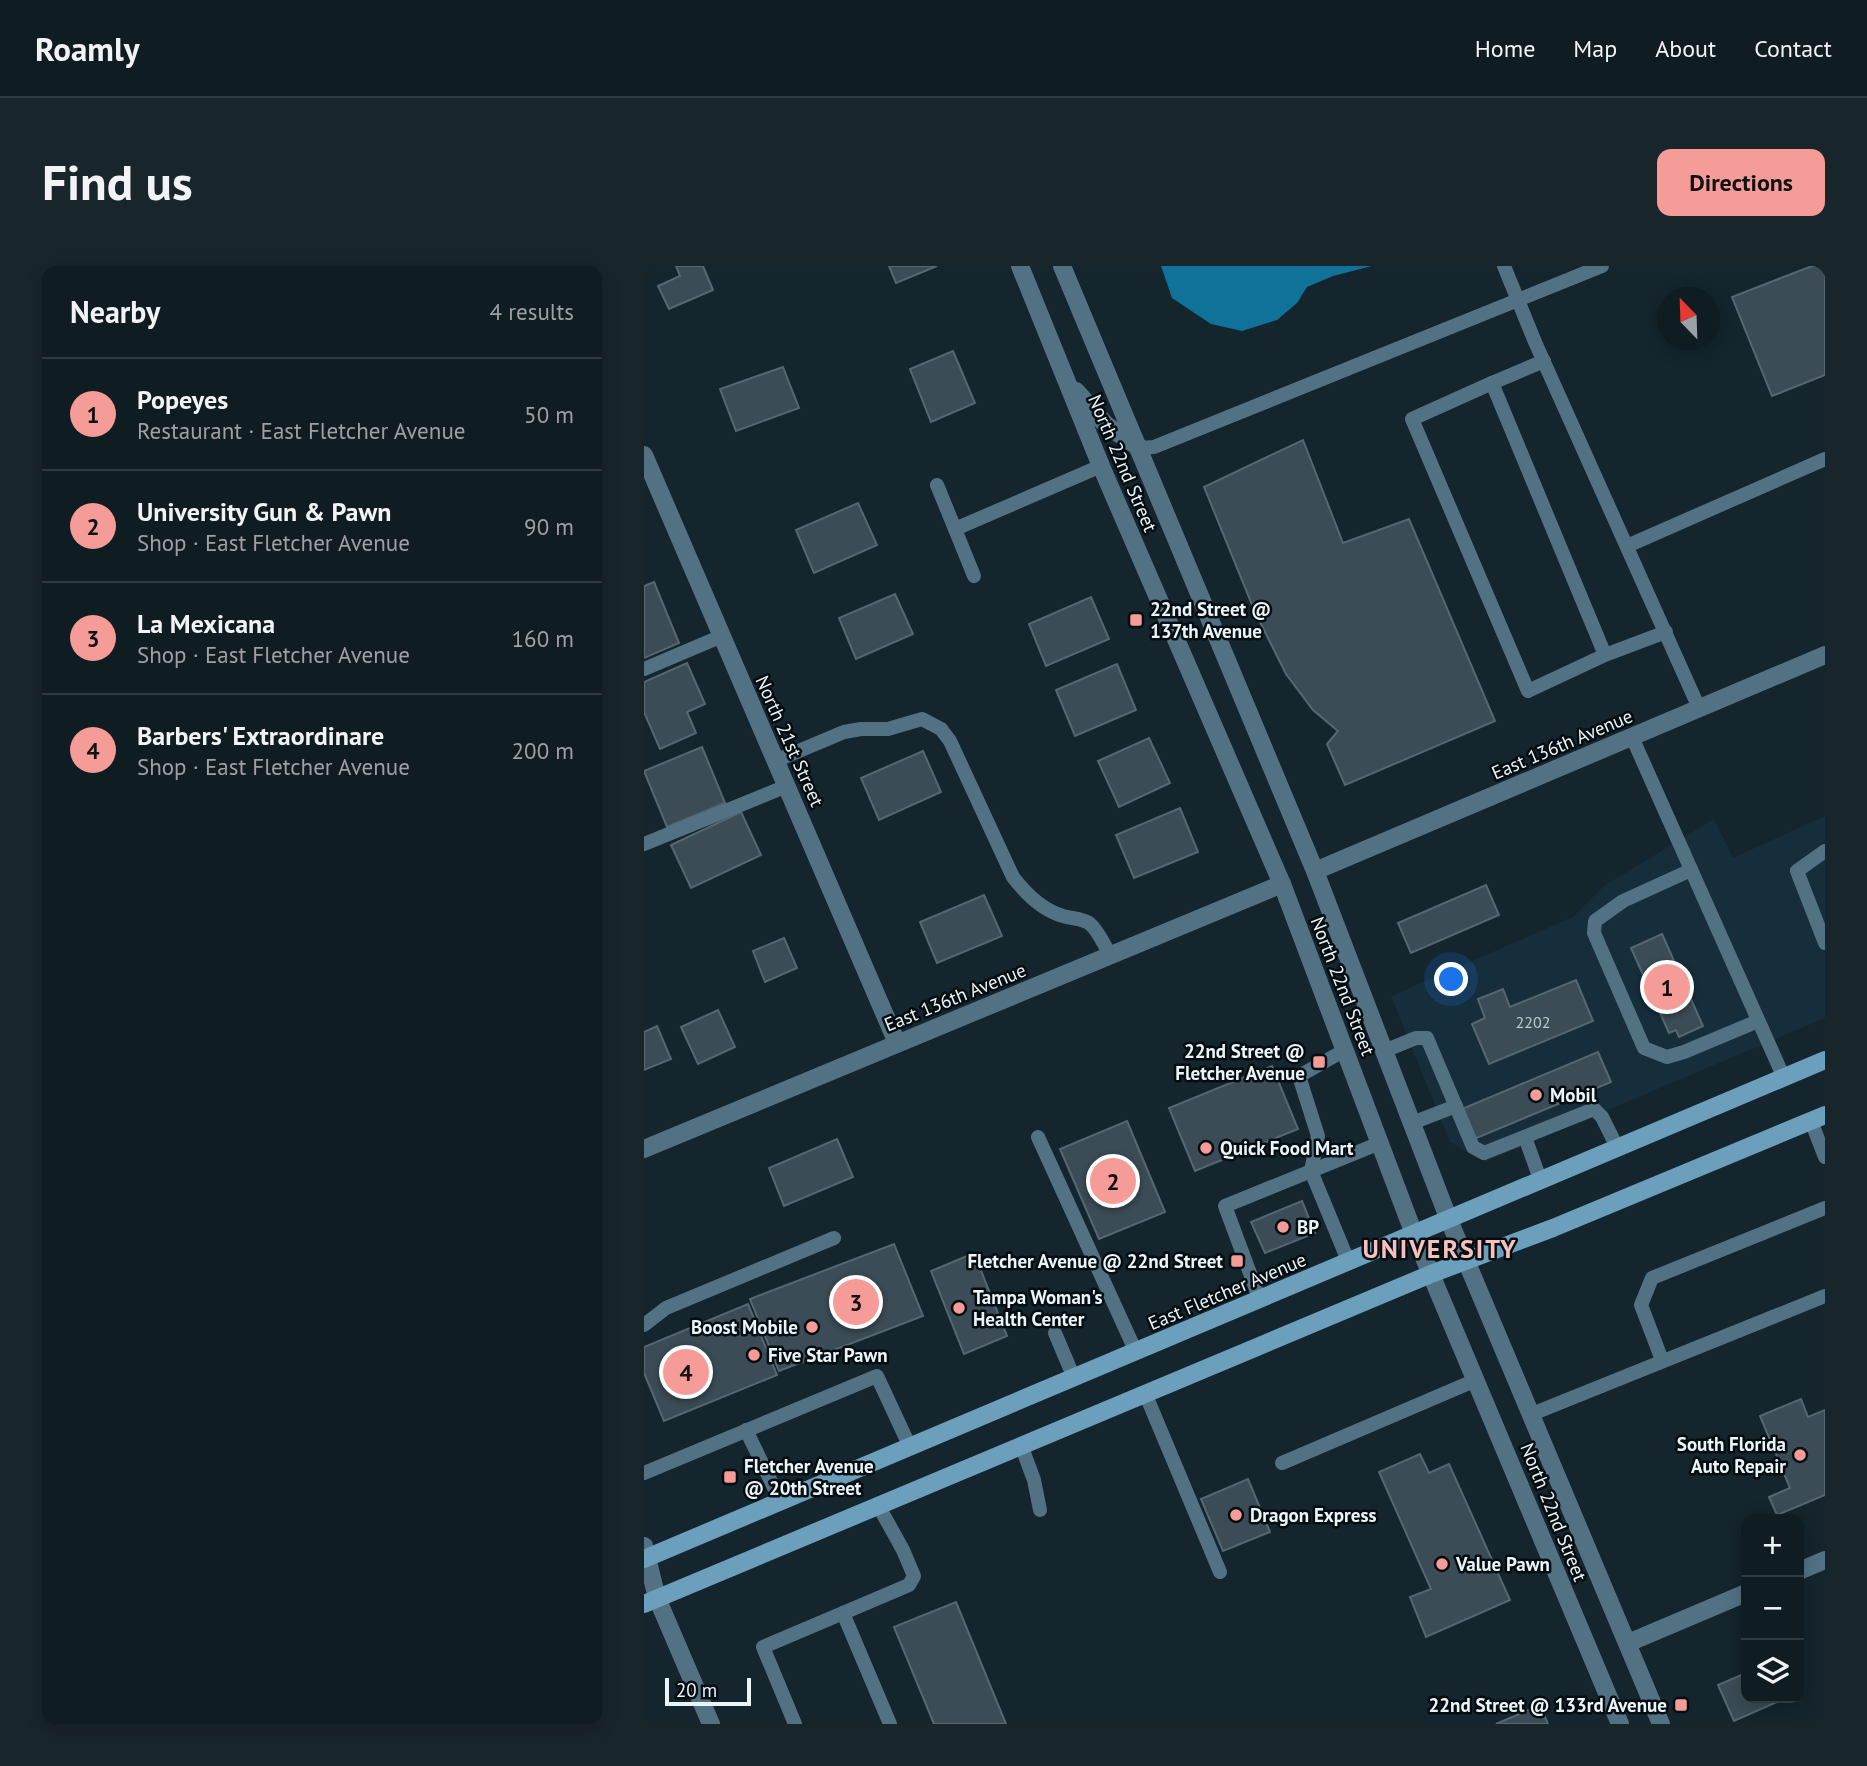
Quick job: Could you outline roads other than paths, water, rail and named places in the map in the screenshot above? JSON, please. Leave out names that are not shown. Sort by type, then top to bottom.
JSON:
[{"type":"main road","name":"East Fletcher Avenue","points":[[645,1554],[781,1502],[1825,1060]]},
{"type":"main road","points":[[650,1601],[1466,1260],[1553,1228],[1818,1118]]},
{"type":"street","name":"North 22nd Street","points":[[1020,266],[1101,466],[1282,884],[1414,1234],[1620,1724]]},
{"type":"street","name":"North 22nd Street","points":[[1062,266],[1315,871],[1449,1220],[1661,1724]]},
{"type":"street","points":[[1065,377],[1106,425],[1140,448]]},
{"type":"street","name":"North 21st Street","points":[[644,455],[897,1043]]},
{"type":"street","name":"East 136th Avenue","points":[[1315,871],[1825,655]]},
{"type":"street","name":"East 136th Avenue","points":[[644,1149],[1282,884]]},
{"type":"street","points":[[645,1554],[650,1601],[711,1724]]},
{"type":"street","points":[[1804,1569],[1825,1560]]},
{"type":"street","points":[[1628,1643],[1741,1595]]},
{"type":"lane","points":[[1504,266],[1699,708]]},
{"type":"lane","points":[[1140,448],[1154,447],[1602,266]]},
{"type":"lane","points":[[1544,361],[1412,419],[1528,691],[1666,632]]},
{"type":"lane","points":[[1492,383],[1605,656]]},
{"type":"lane","points":[[1627,546],[1825,459]]},
{"type":"lane","points":[[955,529],[1101,466]]},
{"type":"lane","points":[[937,485],[974,576]]},
{"type":"lane","points":[[644,669],[722,636]]},
{"type":"lane","points":[[775,761],[844,732],[888,729],[922,719],[931,722],[941,729],[950,741],[1013,877],[1024,892],[1040,905],[1063,916],[1082,919],[1091,925],[1110,956]]},
{"type":"lane","points":[[1632,737],[1784,1078]]},
{"type":"lane","points":[[644,845],[787,786]]},
{"type":"lane","points":[[1825,851],[1797,871],[1825,943]]},
{"type":"lane","points":[[1691,870],[1623,901],[1595,921],[1594,933],[1644,1048],[1667,1057],[1758,1021]]},
{"type":"lane","points":[[1384,1051],[1416,1038],[1427,1038],[1473,1147],[1484,1153],[1594,1109],[1602,1117],[1618,1149]]},
{"type":"lane","points":[[1345,1050],[1299,1076],[1318,1136],[1311,1171],[1349,1262]]},
{"type":"lane","points":[[1412,1124],[1456,1106]]},
{"type":"lane","points":[[1818,1118],[1825,1157]]},
{"type":"lane","points":[[1038,1137],[1136,1352]]},
{"type":"lane","points":[[1525,1137],[1541,1182]]},
{"type":"lane","points":[[1260,1300],[1225,1206],[1380,1143]]},
{"type":"lane","points":[[1662,1360],[1641,1305],[1652,1278],[1825,1208]]},
{"type":"lane","points":[[644,1325],[666,1308],[834,1238]]},
{"type":"lane","points":[[1532,1414],[1825,1296]]},
{"type":"lane","points":[[1055,1334],[1074,1378]]},
{"type":"lane","points":[[644,1473],[877,1376],[910,1447]]},
{"type":"lane","points":[[1282,1463],[1476,1380]]},
{"type":"lane","points":[[1145,1393],[1220,1572]]},
{"type":"lane","points":[[746,1430],[781,1502]]},
{"type":"lane","points":[[1021,1445],[1034,1480],[1040,1510]]},
{"type":"lane","points":[[795,1724],[763,1647],[909,1585],[914,1576],[878,1505]]},
{"type":"lane","points":[[843,1613],[890,1724]]},
{"type":"water","points":[[1161,266],[1372,266],[1333,276],[1307,287],[1297,303],[1277,320],[1242,331],[1211,324],[1172,298]]},
{"type":"place","name":"22nd Street @ 137th Avenue","points":[[1136,620]]},
{"type":"place","name":"Popeyes","points":[[1667,987]]},
{"type":"place","name":"22nd Street @ Fletcher Avenue","points":[[1319,1062]]},
{"type":"place","name":"Mobil","points":[[1536,1095]]},
{"type":"place","name":"Quick Food Mart","points":[[1206,1148]]},
{"type":"place","name":"University Gun & Pawn","points":[[1113,1181]]},
{"type":"place","name":"BP","points":[[1283,1227]]},
{"type":"place","name":"Fletcher Avenue @ 22nd Street","points":[[1237,1261]]},
{"type":"place","name":"La Mexicana","points":[[856,1302]]},
{"type":"place","name":"Tampa Woman's Health Center","points":[[959,1308]]},
{"type":"place","name":"Boost Mobile","points":[[812,1327]]},
{"type":"place","name":"Five Star Pawn","points":[[754,1355]]},
{"type":"place","name":"Barbers' Extraordinare","points":[[686,1372]]},
{"type":"place","name":"South Florida Auto Repair","points":[[1800,1455]]},
{"type":"place","name":"Fletcher Avenue @ 20th Street","points":[[730,1477]]},
{"type":"place","name":"Dragon Express","points":[[1236,1515]]},
{"type":"place","name":"Value Pawn","points":[[1442,1564]]},
{"type":"place","name":"22nd Street @ 133rd Avenue","points":[[1681,1705]]},
{"type":"district","name":"UNIVERSITY","points":[[1440,1248]]}]
